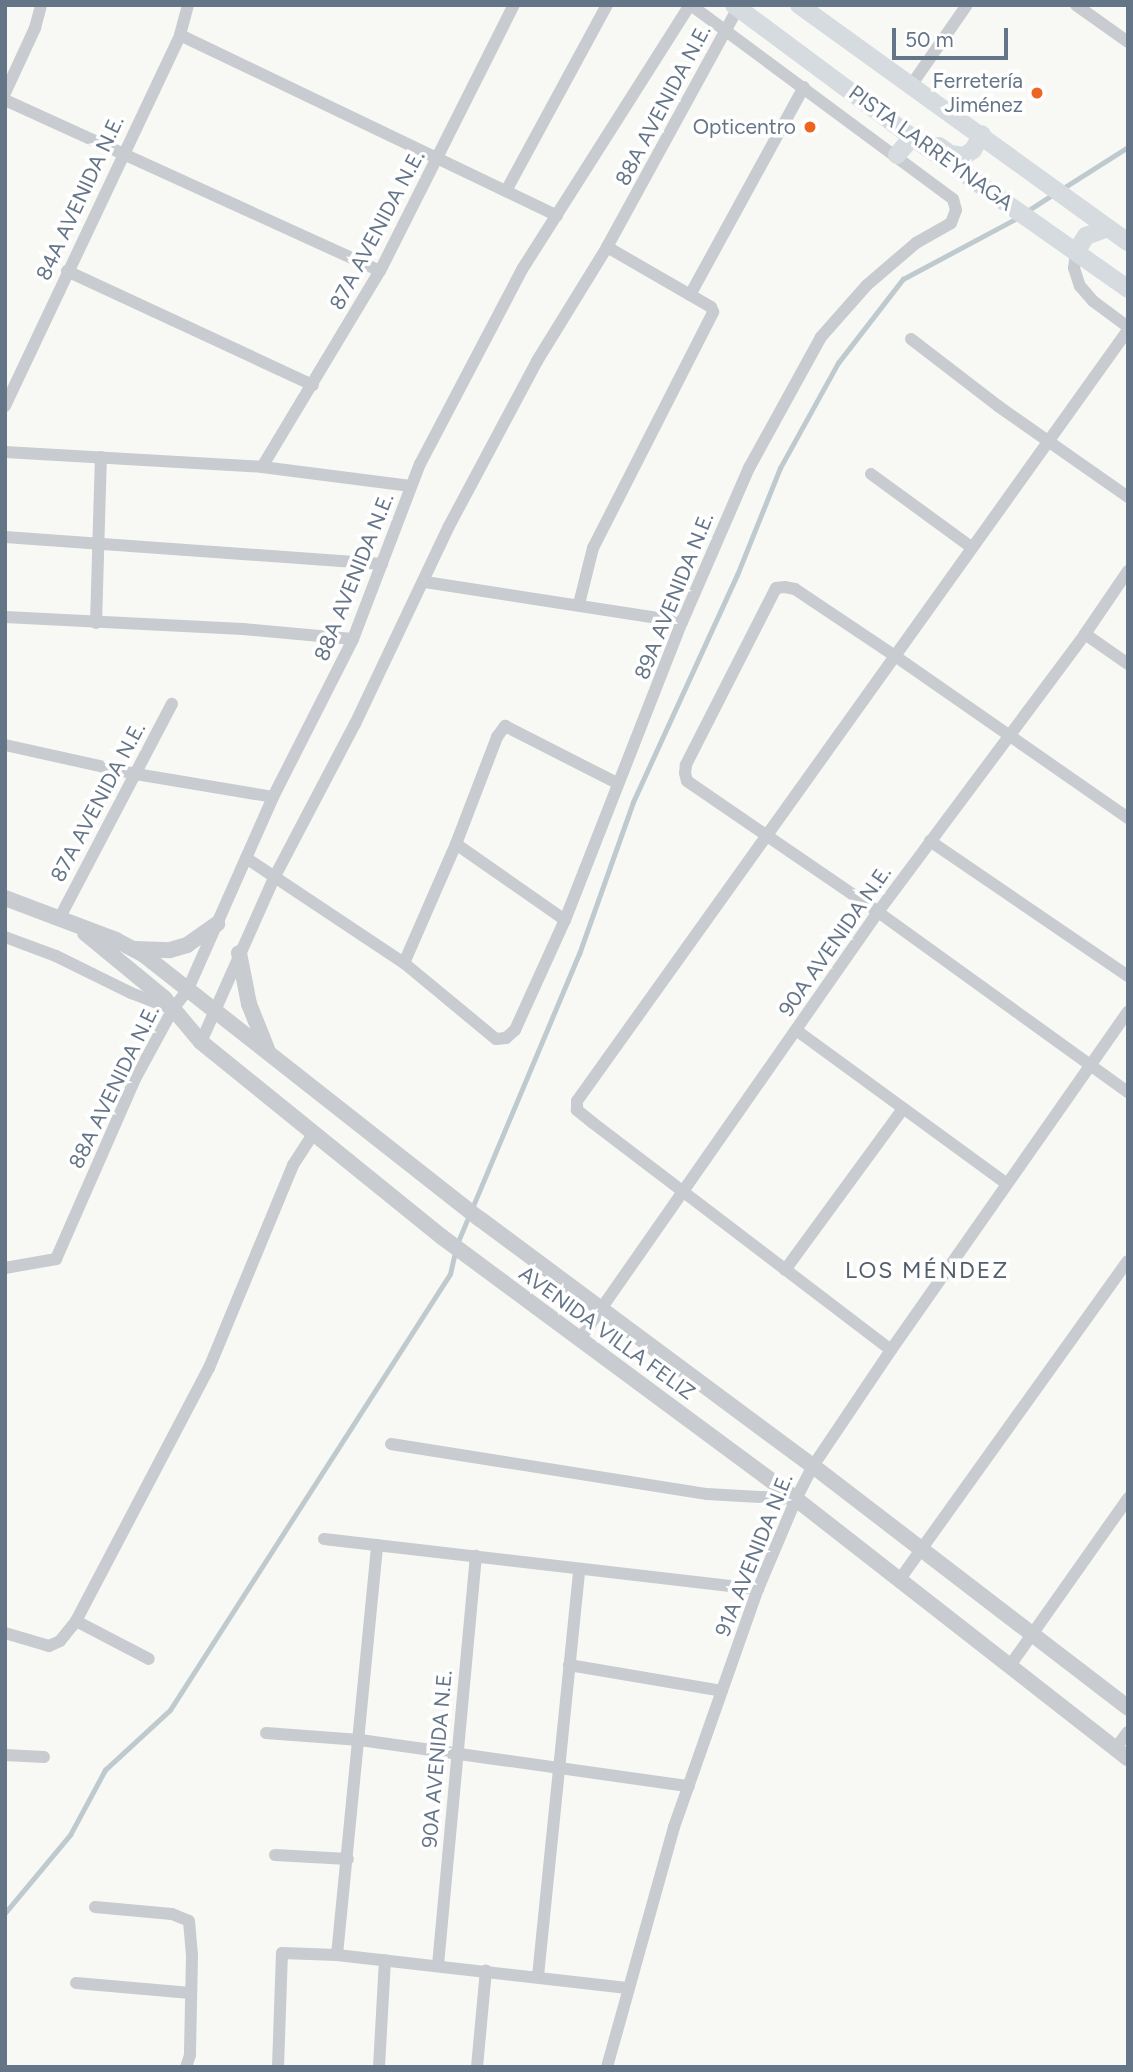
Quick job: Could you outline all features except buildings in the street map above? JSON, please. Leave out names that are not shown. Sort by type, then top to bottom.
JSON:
[{"type":"main road","name":"PISTA LARREYNAGA","points":[[799,5],[982,134],[1128,242]]},
{"type":"main road","name":"PISTA LARREYNAGA","points":[[736,6],[912,137],[1128,289]]},
{"type":"main road","points":[[863,98],[877,103],[950,154],[964,156],[973,149],[982,134]]},
{"type":"main road","points":[[897,155],[912,137]]},
{"type":"main road","points":[[1076,252],[1086,236],[1108,228]]},
{"type":"street","points":[[5,93],[35,28],[41,5]]},
{"type":"street","name":"84A AVENIDA N.E.","points":[[5,406],[9,385],[180,35],[188,5]]},
{"type":"street","name":"87A AVENIDA N.E.","points":[[262,467],[380,271],[514,5]]},
{"type":"street","points":[[506,191],[607,5]]},
{"type":"street","points":[[691,5],[897,155]]},
{"type":"street","name":"88A AVENIDA N.E.","points":[[5,1268],[57,1259],[135,1079],[173,1009],[188,989],[273,797],[353,639],[420,464],[523,268],[691,5]]},
{"type":"street","points":[[912,84],[967,5]]},
{"type":"street","points":[[1076,5],[1128,42]]},
{"type":"street","name":"88A AVENIDA N.E.","points":[[201,1042],[274,878],[425,582],[449,526],[537,361],[607,247],[736,6]]},
{"type":"street","points":[[180,35],[557,216]]},
{"type":"street","points":[[690,295],[804,87]]},
{"type":"street","points":[[5,100],[380,271]]},
{"type":"street","name":"89A AVENIDA N.E.","points":[[404,963],[496,1039],[506,1038],[515,1030],[565,920],[682,622],[749,468],[821,337],[867,285],[916,243],[951,223],[956,210],[953,198],[897,155]]},
{"type":"street","points":[[1108,228],[1128,230]]},
{"type":"street","points":[[579,604],[593,548],[712,317],[711,307],[607,247]]},
{"type":"street","points":[[891,1350],[577,1110],[577,1101],[767,837],[1046,440],[1128,329],[1093,301],[1080,286],[1074,268],[1076,252]]},
{"type":"street","points":[[67,271],[313,385]]},
{"type":"street","points":[[911,340],[1128,497]]},
{"type":"street","points":[[5,452],[262,467],[411,486]]},
{"type":"street","points":[[96,623],[101,457]]},
{"type":"street","points":[[871,474],[971,547]]},
{"type":"street","points":[[5,537],[382,564]]},
{"type":"street","name":"90A AVENIDA N.E.","points":[[580,1339],[878,912],[1009,733],[1086,634],[1128,571]]},
{"type":"street","points":[[425,582],[682,622]]},
{"type":"street","points":[[1128,818],[1009,733],[795,589],[776,588],[686,765],[684,774],[687,781],[878,912],[1128,1092]]},
{"type":"street","points":[[5,617],[243,629],[353,639]]},
{"type":"street","points":[[1086,634],[1128,664]]},
{"type":"street","name":"87A AVENIDA N.E.","points":[[59,919],[172,704]]},
{"type":"street","points":[[246,858],[404,963],[456,844],[497,737],[505,726],[617,783]]},
{"type":"street","points":[[5,745],[136,774],[273,797]]},
{"type":"street","points":[[930,841],[1128,976]]},
{"type":"street","points":[[456,844],[565,920]]},
{"type":"street","name":"AVENIDA VILLA FELIZ","points":[[5,898],[134,949],[214,1008],[480,1219],[813,1466],[1128,1708]]},
{"type":"street","points":[[134,949],[170,950],[203,936],[217,924]]},
{"type":"street","name":"AVENIDA VILLA FELIZ","points":[[75,925],[173,1009],[201,1042],[442,1237],[796,1499],[1121,1754]]},
{"type":"street","points":[[5,937],[56,956],[131,993],[173,1009]]},
{"type":"street","points":[[239,954],[249,1003],[268,1051]]},
{"type":"street","name":"91A AVENIDA N.E.","points":[[607,2067],[627,1987],[688,1786],[758,1590],[796,1499],[813,1466],[891,1350],[1128,1012]]},
{"type":"street","points":[[796,1030],[902,1110],[1007,1184]]},
{"type":"street","points":[[785,1270],[902,1110]]},
{"type":"street","points":[[5,1633],[49,1646],[60,1641],[76,1621],[209,1368],[293,1165],[314,1133]]},
{"type":"street","points":[[900,1579],[1128,1261]]},
{"type":"street","points":[[391,1444],[707,1494],[796,1499]]},
{"type":"street","points":[[1009,1667],[1128,1498]]},
{"type":"street","points":[[324,1539],[758,1590]]},
{"type":"street","points":[[337,1955],[377,1545]]},
{"type":"street","name":"90A AVENIDA N.E.","points":[[438,1965],[477,1556]]},
{"type":"street","points":[[538,1976],[579,1569]]},
{"type":"street","points":[[76,1621],[149,1659]]},
{"type":"street","points":[[569,1665],[722,1691]]},
{"type":"street","points":[[1121,1754],[1128,1732]]},
{"type":"street","points":[[267,1733],[360,1740],[688,1786]]},
{"type":"street","points":[[5,1755],[44,1757]]},
{"type":"street","points":[[275,1855],[348,1859]]},
{"type":"street","points":[[95,1907],[172,1914],[189,1921],[190,2055],[186,2067]]},
{"type":"street","points":[[278,2067],[282,1953],[337,1955],[627,1987]]},
{"type":"street","points":[[379,2067],[384,1960]]},
{"type":"street","points":[[477,2067],[486,1970]]},
{"type":"street","points":[[76,1983],[191,1993]]},
{"type":"waterway","points":[[1062,189],[1128,147]]},
{"type":"waterway","points":[[1026,212],[1054,194]]},
{"type":"waterway","points":[[457,1244],[579,954],[633,802],[737,575],[780,468],[838,363],[903,279],[1019,217]]},
{"type":"waterway","points":[[5,1913],[70,1835],[105,1770],[170,1710],[450,1274],[455,1252]]},
{"type":"place","name":"Ferretería Jiménez","points":[[1037,93]]},
{"type":"place","name":"Opticentro","points":[[810,127]]},
{"type":"district","name":"LOS MÉNDEZ","points":[[927,1270]]}]
